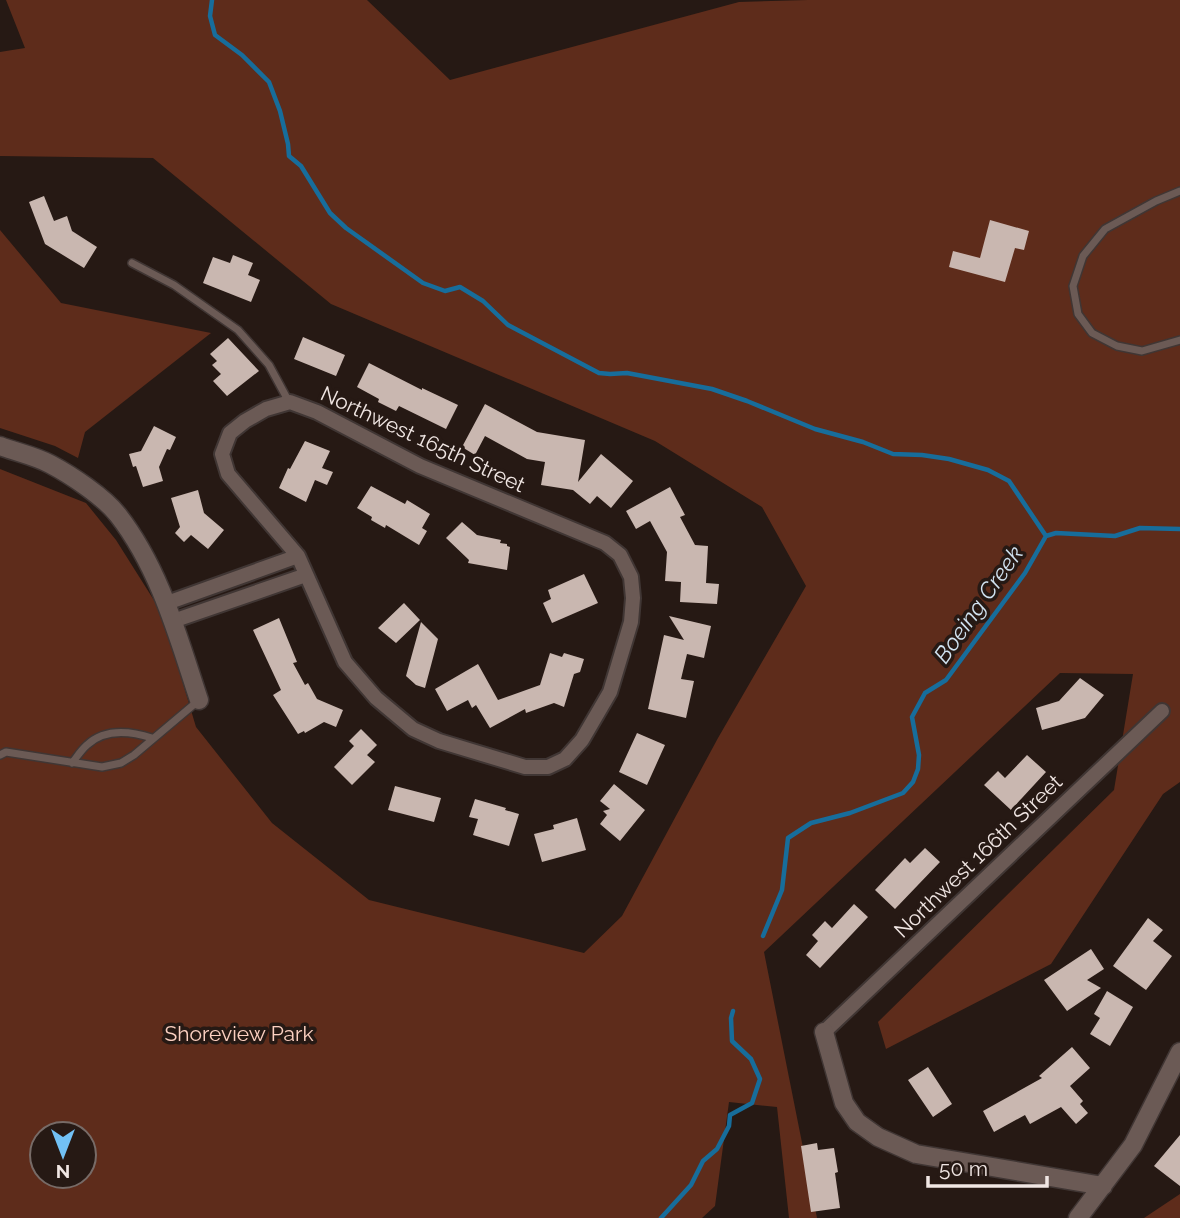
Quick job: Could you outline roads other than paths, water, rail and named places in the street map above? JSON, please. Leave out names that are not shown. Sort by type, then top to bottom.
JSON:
[{"type":"street","name":"Northwest 165th Street","points":[[298,556],[228,474],[222,454],[230,433],[245,421],[266,408],[290,402],[317,412],[420,466],[605,542],[620,555],[631,577],[631,622],[610,692],[582,740],[565,759],[548,767],[525,767],[439,741],[413,729],[376,698],[345,662],[306,575]]},
{"type":"street","points":[[0,446],[49,463],[90,489],[117,513],[143,552],[167,603],[199,700]]},
{"type":"street","points":[[167,603],[298,556],[306,575],[173,621]]},
{"type":"street","name":"Northwest 166th Street","points":[[824,1032],[1162,711]]},
{"type":"street","points":[[824,1032],[844,1103],[857,1122],[878,1137],[916,1154],[1103,1186]]},
{"type":"street","points":[[1078,1218],[1133,1145],[1180,1052]]},
{"type":"lane","points":[[1180,191],[1105,229],[1083,256],[1073,286],[1078,314],[1092,333],[1108,342],[1142,351],[1180,340]]},
{"type":"lane","points":[[132,263],[174,285],[239,330],[269,365],[290,402]]},
{"type":"lane","points":[[0,755],[6,752],[102,767],[121,763],[199,700]]},
{"type":"lane","points":[[72,762],[88,744],[108,732],[136,733],[152,738]]},
{"type":"waterway","points":[[212,0],[210,16],[215,35],[242,55],[269,82],[280,111],[289,156],[301,166],[330,213],[346,228],[423,283],[445,291],[460,287],[483,301],[508,325],[599,373],[627,373],[712,389],[815,429],[863,442],[893,454],[949,459],[988,470],[1009,481],[1046,536]]},
{"type":"waterway","name":"Boeing Creek","points":[[763,936],[782,890],[788,838],[811,823],[850,813],[903,793],[913,782],[919,755],[912,717],[925,693],[946,680],[1025,573],[1046,536],[1056,533],[1115,536],[1140,528],[1180,529]]},
{"type":"waterway","name":"Boeing Creek","points":[[661,1218],[691,1185],[703,1161],[717,1149],[729,1126],[730,1115],[752,1103],[760,1079],[751,1059],[732,1041],[733,1011]]},
{"type":"park label","name":"Shoreview Park","points":[[239,1033]]}]
